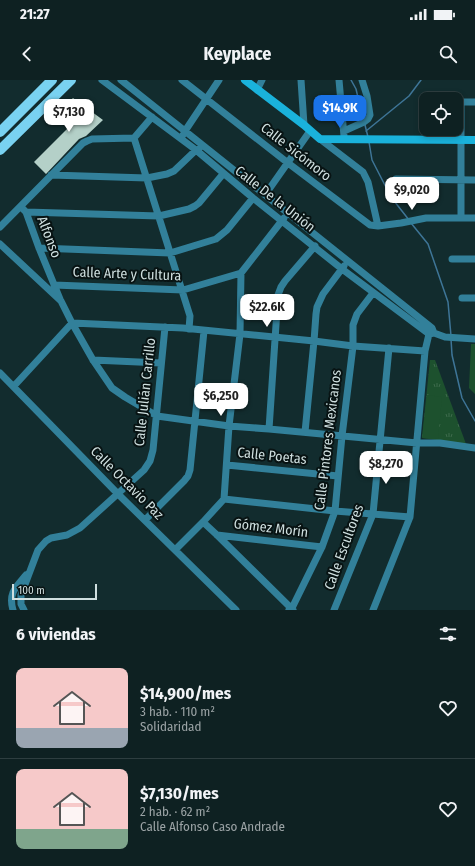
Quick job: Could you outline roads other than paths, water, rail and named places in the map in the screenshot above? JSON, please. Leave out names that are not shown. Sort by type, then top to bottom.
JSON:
[{"type":"main road","points":[[0,132],[52,80]]},
{"type":"main road","points":[[0,150],[71,80]]},
{"type":"street","name":"Calle De la Unión","points":[[102,80],[196,150],[223,174],[373,293],[432,332],[445,337],[475,339]]},
{"type":"street","name":"Calle Sicómoro","points":[[182,80],[364,222],[373,226],[378,226],[426,218],[475,218]]},
{"type":"street","points":[[182,139],[185,131],[219,80]]},
{"type":"street","points":[[245,80],[363,172],[368,182],[378,226]]},
{"type":"street","points":[[257,90],[262,80]]},
{"type":"street","points":[[265,195],[288,162],[307,128],[301,80]]},
{"type":"street","points":[[339,80],[344,135]]},
{"type":"street","points":[[344,135],[364,122],[370,116],[362,80]]},
{"type":"street","name":"Calle De la Unión","points":[[124,81],[348,261],[432,332]]},
{"type":"street","points":[[463,102],[475,102]]},
{"type":"street","points":[[0,227],[86,141],[92,139],[134,138],[152,117]]},
{"type":"street","points":[[320,139],[344,135],[360,139],[380,140],[475,140]]},
{"type":"street","points":[[460,218],[461,136]]},
{"type":"street","points":[[134,138],[183,290],[190,316],[189,329]]},
{"type":"street","points":[[51,175],[147,178],[174,171],[196,150],[204,146]]},
{"type":"street","points":[[26,212],[159,216],[189,209],[195,206],[223,174]]},
{"type":"street","points":[[396,179],[475,180]]},
{"type":"street","points":[[39,248],[170,253],[216,239],[227,230],[253,198]]},
{"type":"street","name":"Alfonso","points":[[20,206],[26,212],[61,301],[93,360],[112,388],[157,416]]},
{"type":"street","points":[[175,550],[224,499],[240,334],[241,273],[288,213]]},
{"type":"street","points":[[0,244],[61,301]]},
{"type":"street","points":[[269,429],[278,295],[284,281],[315,246]]},
{"type":"street","points":[[452,259],[475,259]]},
{"type":"street","points":[[305,432],[317,307],[323,294],[348,261]]},
{"type":"street","name":"Calle Arte y Cultura","points":[[54,285],[183,290],[241,273]]},
{"type":"street","name":"Calle Pintores Mexicanos","points":[[291,609],[322,547],[335,511],[352,346],[352,330],[354,319],[373,293]]},
{"type":"street","points":[[462,298],[475,298]]},
{"type":"street","points":[[14,386],[72,323],[204,330],[352,346],[425,351]]},
{"type":"street","name":"Calle Julián Carrillo","points":[[24,610],[21,595],[38,550],[51,538],[67,535],[80,528],[144,470],[150,461],[153,450],[157,416],[165,327]]},
{"type":"street","points":[[145,520],[181,485],[188,476],[190,470],[204,330]]},
{"type":"street","points":[[373,610],[410,517],[425,351],[432,332]]},
{"type":"street","name":"Calle Escultores","points":[[334,610],[373,514],[389,348]]},
{"type":"street","points":[[93,360],[161,363]]},
{"type":"street","name":"Calle Octavio Paz","points":[[0,373],[118,494],[236,610]]},
{"type":"street","points":[[157,416],[230,426],[417,443],[440,443],[475,448]]},
{"type":"street","name":"Calle Poetas","points":[[227,465],[338,476]]},
{"type":"street","points":[[224,499],[335,511],[410,517]]},
{"type":"street","points":[[203,522],[291,609]]},
{"type":"street","name":"Gómez Morín","points":[[217,535],[322,547]]},
{"type":"street","points":[[14,610],[11,601],[13,592],[16,586],[29,572]]},
{"type":"waterway","points":[[351,80],[356,89],[363,119]]},
{"type":"waterway","points":[[366,131],[409,96],[421,80]]},
{"type":"waterway","points":[[365,125],[368,137]]},
{"type":"waterway","points":[[369,142],[372,160],[391,197],[409,220]]},
{"type":"waterway","points":[[411,223],[428,244],[448,302],[451,336]]},
{"type":"waterway","points":[[451,339],[452,355],[462,398],[475,421]]}]
